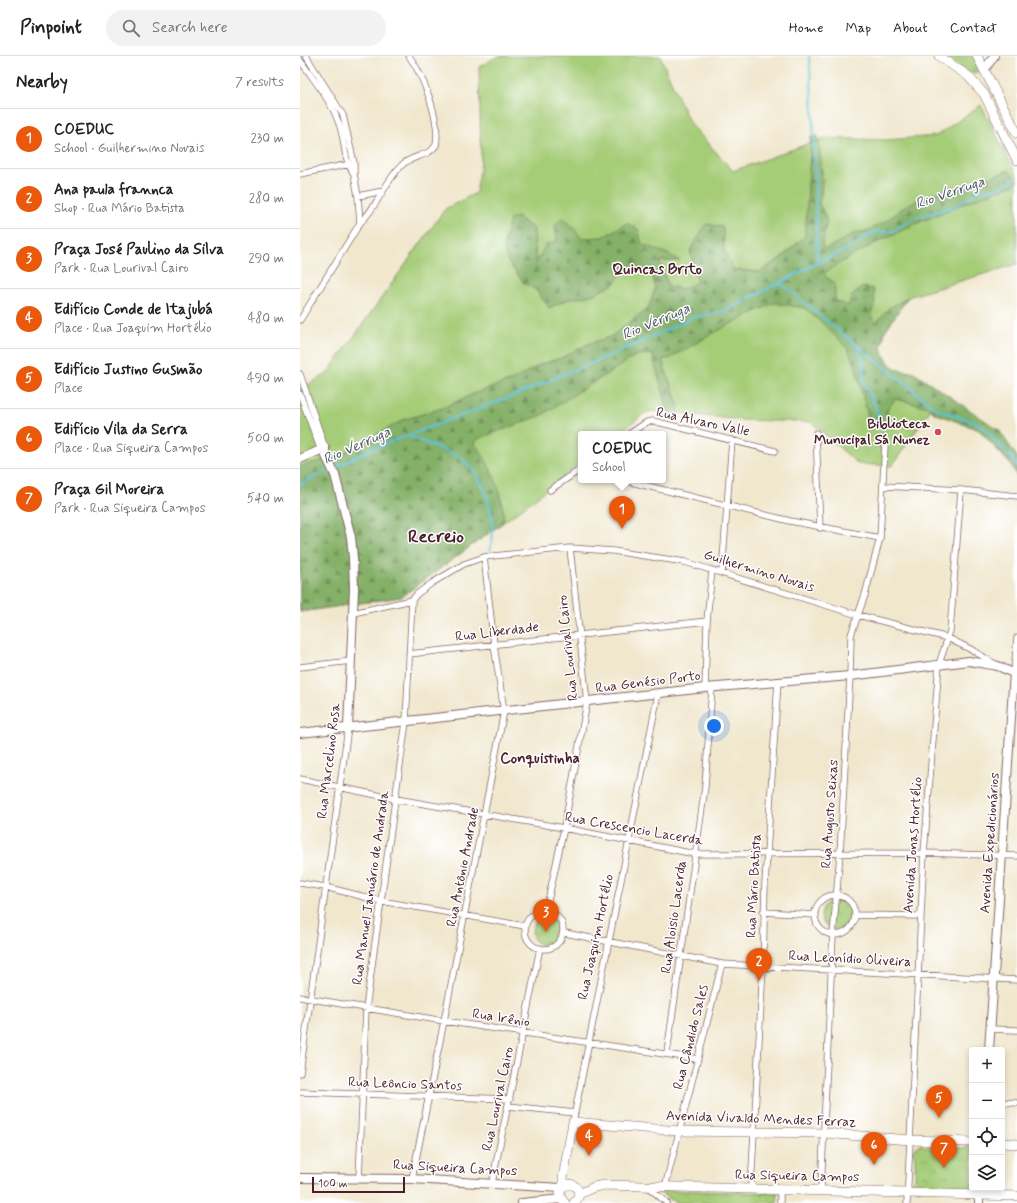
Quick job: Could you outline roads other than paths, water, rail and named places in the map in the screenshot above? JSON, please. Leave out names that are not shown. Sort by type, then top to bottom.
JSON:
[{"type":"main road","points":[[939,56],[968,76],[984,94],[1017,160]]},
{"type":"main road","points":[[977,56],[1017,133]]},
{"type":"main road","name":"Avenida Vivaldo Mendes Ferraz","points":[[573,1122],[679,1131],[824,1133],[910,1140],[969,1142]]},
{"type":"main road","name":"Rua Joaquim Hortélio","points":[[563,1202],[563,1178],[573,1122]]},
{"type":"main road","points":[[1005,1143],[1017,1144]]},
{"type":"main road","points":[[563,1187],[573,1185],[578,1189],[577,1200]]},
{"type":"main road","name":"Rua Siqueira Campos","points":[[577,1200],[594,1187],[604,1185],[1017,1196]]},
{"type":"street","points":[[306,56],[344,115],[354,163],[360,224]]},
{"type":"street","points":[[300,320],[360,224],[369,214],[393,174],[411,158],[429,152],[436,145],[433,113],[427,92],[422,77],[409,56]]},
{"type":"street","points":[[985,69],[994,56]]},
{"type":"street","points":[[300,60],[333,109],[342,132],[347,164],[354,174]]},
{"type":"street","points":[[300,174],[354,163]]},
{"type":"street","points":[[358,196],[383,191]]},
{"type":"street","name":"Rua Marcelino Rosa","points":[[300,374],[325,453]]},
{"type":"street","name":"Rua Marcelino Rosa","points":[[300,394],[335,475],[351,537],[354,558],[348,728],[300,1073]]},
{"type":"street","name":"Rua Alvaro Valle","points":[[634,431],[647,422],[653,421],[775,451]]},
{"type":"street","points":[[816,433],[820,528]]},
{"type":"street","points":[[722,573],[732,440]]},
{"type":"street","name":"Rua Augusto Seixas","points":[[821,1190],[831,969],[840,854],[850,676],[849,648],[851,635],[865,595],[880,538],[884,486],[885,444]]},
{"type":"street","points":[[300,459],[325,453]]},
{"type":"street","points":[[550,490],[578,471]]},
{"type":"street","points":[[635,483],[820,528],[880,538]]},
{"type":"street","points":[[884,486],[962,490],[1017,496]]},
{"type":"street","name":"Avenida Jonas Hortélio","points":[[907,1203],[924,853],[939,664],[950,631],[962,490]]},
{"type":"street","name":"Guilhermino Novais","points":[[412,600],[417,594],[432,583],[464,564],[484,557],[570,548],[614,551],[660,557],[712,570],[858,614],[948,638],[977,652],[998,666],[1016,674]]},
{"type":"street","name":"Rua Lourival Cairo","points":[[546,910],[564,828],[587,702],[570,548]]},
{"type":"street","name":"Rua Antônio Andrade","points":[[412,1179],[485,815],[504,711],[494,645],[484,557]]},
{"type":"street","name":"Rua Aloisio Lacerda","points":[[667,1053],[705,787],[709,688],[707,621],[712,570]]},
{"type":"street","points":[[353,613],[412,600]]},
{"type":"street","name":"Rua Manuel Januário de Andrada","points":[[359,1179],[366,1008],[406,722],[412,600]]},
{"type":"street","name":"Rua Liberdade","points":[[409,654],[707,621]]},
{"type":"street","name":"Avenida Expedicionários","points":[[989,1047],[1016,674],[1017,638]]},
{"type":"street","points":[[300,667],[351,661]]},
{"type":"street","name":"Rua Genésio Porto","points":[[300,733],[709,688],[850,676],[969,661],[998,666]]},
{"type":"street","name":"Rua Mário Batista","points":[[751,1188],[763,966],[763,912],[768,854],[778,681]]},
{"type":"street","name":"Rua Joaquim Hortélio","points":[[573,1122],[630,842],[658,694]]},
{"type":"street","name":"Rua Crescencio Lacerda","points":[[300,779],[396,799],[564,828],[695,854],[924,853],[1017,856]]},
{"type":"street","points":[[300,883],[325,887],[381,901],[525,926]]},
{"type":"street","points":[[836,895],[848,899],[852,904],[855,915],[851,928],[839,934],[833,935],[822,930],[816,920],[816,915],[817,908],[824,899],[836,895]]},
{"type":"street","points":[[546,910],[555,913],[561,919],[565,932],[557,944],[546,949],[540,948],[530,942],[525,932],[525,926],[533,913],[546,910]]},
{"type":"street","points":[[763,912],[816,915]]},
{"type":"street","points":[[855,915],[920,916]]},
{"type":"street","name":"Rua Leonídio Oliveira","points":[[565,932],[681,957],[722,964],[1017,980]]},
{"type":"street","name":"Rua Lourival Cairo","points":[[492,1183],[524,1033],[540,948]]},
{"type":"street","name":"Rua Cândido Sales","points":[[665,1186],[722,964]]},
{"type":"street","name":"Rua Irênio","points":[[300,997],[444,1021],[588,1043],[667,1053],[698,1059]]},
{"type":"street","points":[[991,1029],[1017,1030]]},
{"type":"street","name":"Rua Leôncio Santos","points":[[300,1092],[510,1099]]},
{"type":"street","points":[[1005,1102],[1017,1103]]},
{"type":"street","points":[[508,1106],[575,1113]]},
{"type":"street","name":"Rua Siqueira Campos","points":[[300,1178],[412,1179],[563,1187]]},
{"type":"street","points":[[646,1186],[667,1203]]},
{"type":"street","points":[[780,1190],[780,1203]]},
{"type":"street","points":[[522,1203],[563,1202]]},
{"type":"waterway","points":[[809,56],[813,109],[817,263]]},
{"type":"waterway","name":"Rio Verruga","points":[[334,468],[372,449],[518,394],[645,340],[694,317],[727,310],[823,260],[850,248],[875,232],[894,231],[913,218],[954,207],[979,191],[997,189],[1015,178]]},
{"type":"waterway","points":[[780,283],[935,408],[981,425],[1012,458],[1017,467]]},
{"type":"waterway","points":[[857,347],[863,361],[864,383],[875,405],[886,440]]},
{"type":"waterway","points":[[408,436],[457,456],[467,463],[475,473],[482,485],[491,512],[493,526],[490,550]]},
{"type":"waterway","name":"Rio Verruga","points":[[300,484],[330,469]]},
{"type":"place","name":"Biblioteca Munucipal Sá Nunez","points":[[938,432]]},
{"type":"place","name":"COEDUC","points":[[622,529]]},
{"type":"place","name":"Praça José Paulino da Silva","points":[[546,932]]},
{"type":"place","name":"Ana paula frannca","points":[[759,981]]},
{"type":"place","name":"Edifício Justino Gusmão","points":[[939,1118]]},
{"type":"place","name":"Edifício Conde de Itajubá","points":[[589,1156]]},
{"type":"place","name":"Edifício Vila da Serra","points":[[874,1165]]},
{"type":"place","name":"Praça Gil Moreira","points":[[944,1168]]},
{"type":"district","name":"Quincas Brito","points":[[657,270]]},
{"type":"district","name":"Recreio","points":[[436,537]]},
{"type":"district","name":"Conquistinha","points":[[540,759]]}]
